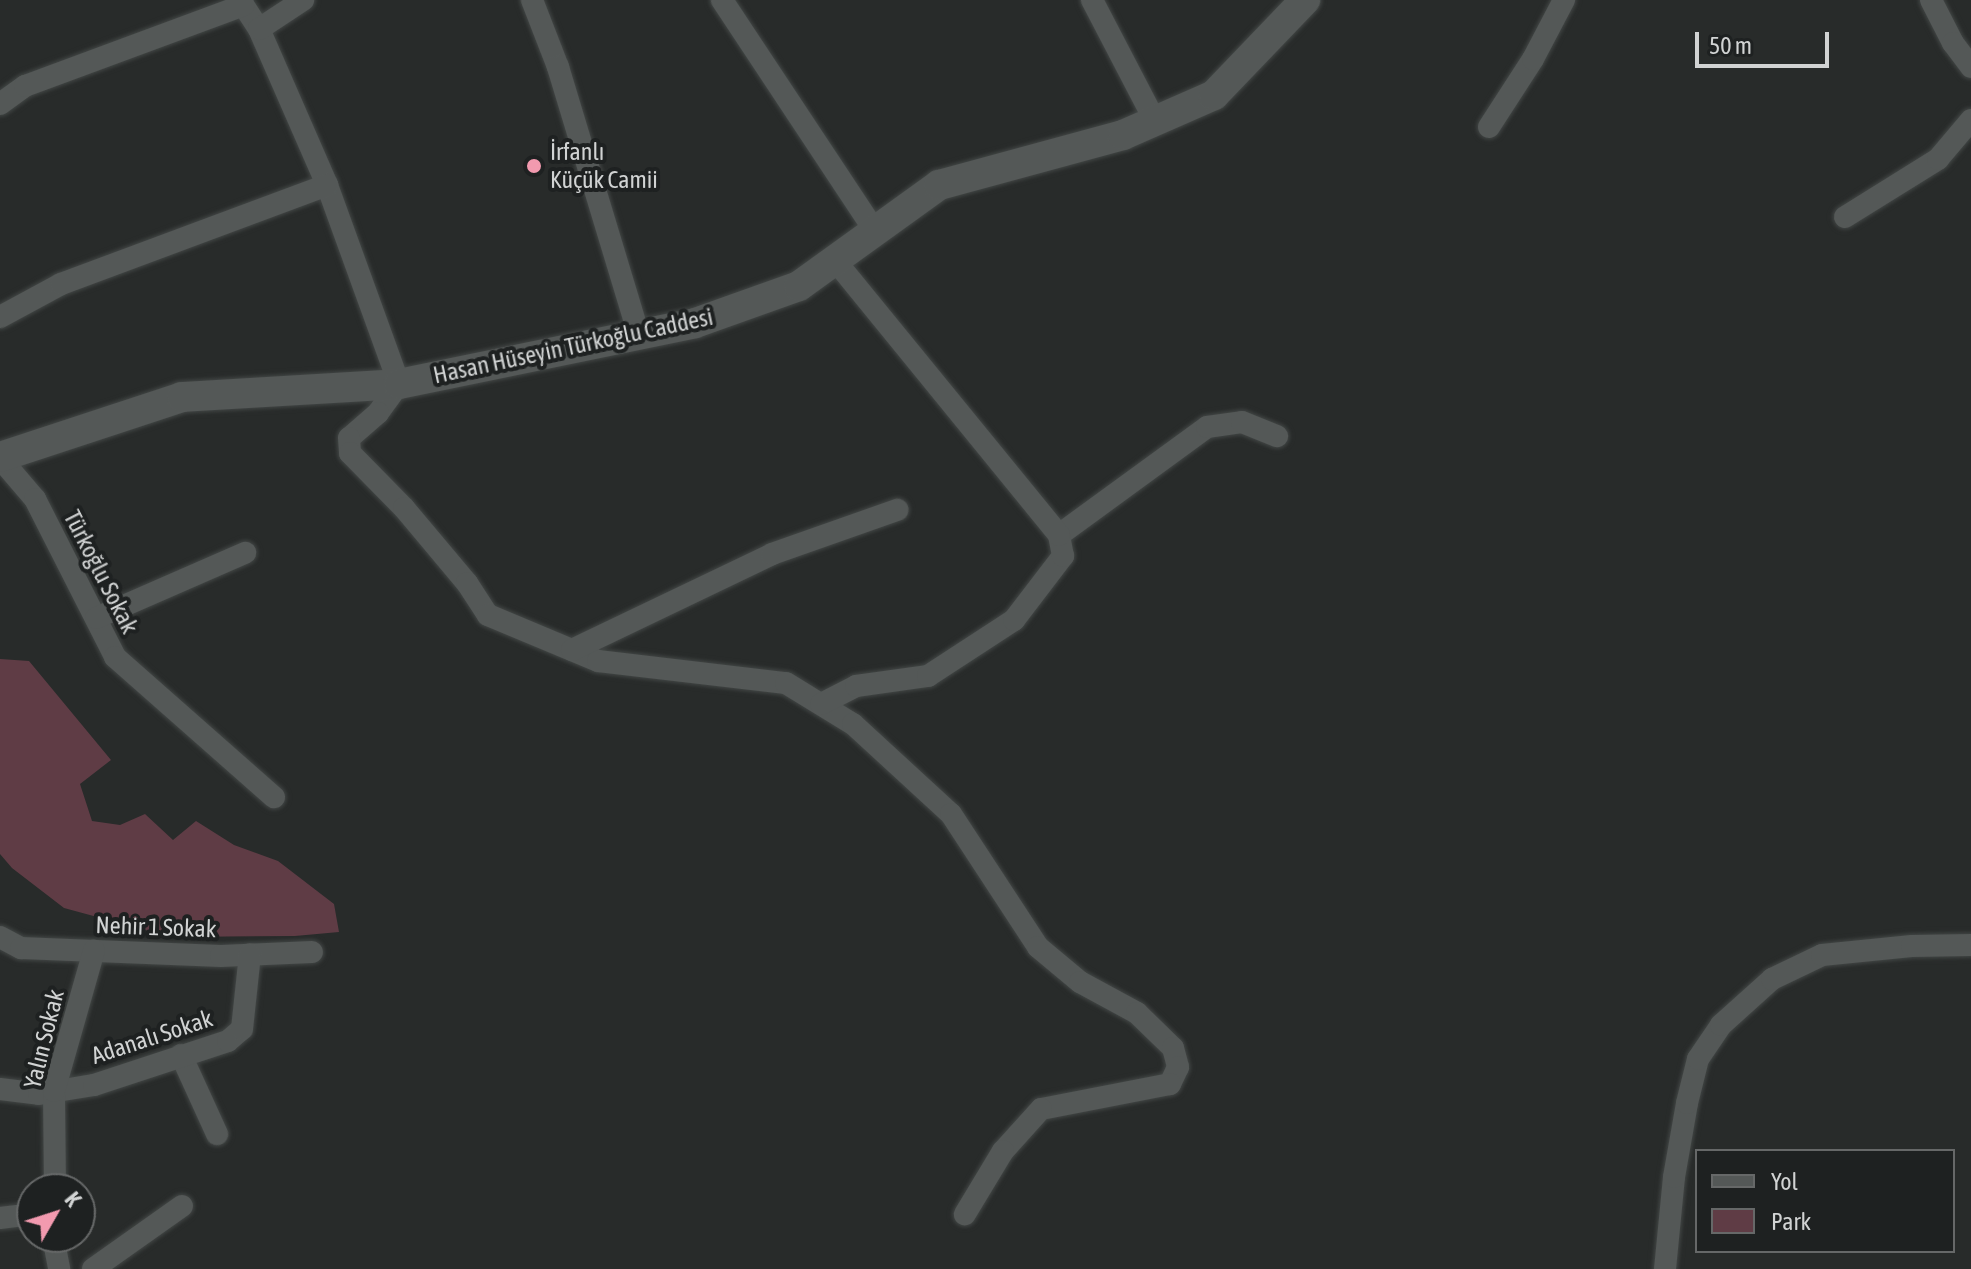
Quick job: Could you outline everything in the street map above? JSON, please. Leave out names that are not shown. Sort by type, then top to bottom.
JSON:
[{"type":"main road","name":"Hasan Hüseyin Türkoğlu Caddesi","points":[[0,457],[182,397],[399,384],[695,323],[799,286],[939,185],[1123,135],[1214,95],[1305,0]]},
{"type":"street","points":[[259,29],[303,0]]},
{"type":"street","points":[[532,0],[558,67],[639,335]]},
{"type":"street","points":[[722,0],[875,231]]},
{"type":"street","points":[[1092,0],[1155,121]]},
{"type":"street","points":[[1489,127],[1533,59],[1564,0]]},
{"type":"street","points":[[1931,0],[1953,43],[1971,67]]},
{"type":"street","points":[[0,104],[25,86],[242,2],[259,29],[327,185],[399,384],[378,413],[349,438],[350,453],[404,508],[467,583],[488,615],[598,661],[786,683],[853,724],[951,814],[1038,947],[1080,982],[1137,1013],[1173,1048],[1178,1067],[1170,1084],[1041,1109],[1003,1151],[965,1214]]},
{"type":"street","points":[[1845,217],[1938,159],[1971,120]]},
{"type":"street","points":[[0,317],[61,284],[327,185]]},
{"type":"street","points":[[821,704],[856,686],[928,676],[1014,620],[1063,556],[1059,535],[835,260]]},
{"type":"street","points":[[1059,535],[1207,427],[1242,422],[1277,436]]},
{"type":"street","name":"Türkoğlu Sokak","points":[[0,457],[35,499],[115,657],[274,797]]},
{"type":"street","points":[[572,650],[772,554],[897,510]]},
{"type":"street","points":[[96,618],[245,553]]},
{"type":"street","name":"Nehir 1 Sokak","points":[[0,937],[21,948],[250,954],[312,952]]},
{"type":"street","points":[[1665,1269],[1674,1177],[1687,1103],[1698,1059],[1721,1025],[1772,979],[1822,955],[1912,946],[1971,945]]},
{"type":"street","name":"Yalın Sokak","points":[[55,1173],[54,1091],[94,951]]},
{"type":"street","name":"Adanalı Sokak","points":[[0,1089],[39,1094],[94,1085],[228,1041],[242,1029],[250,954]]},
{"type":"street","points":[[181,1055],[217,1134]]},
{"type":"street","points":[[93,1269],[182,1206]]},
{"type":"green space","points":[[0,659],[29,661],[111,760],[80,784],[92,821],[120,825],[145,814],[173,840],[196,821],[234,845],[278,861],[334,904],[339,932],[295,936],[171,937],[64,908],[12,868],[0,854]]},
{"type":"place","name":"İrfanlı Küçük Camii","points":[[534,166]]}]
